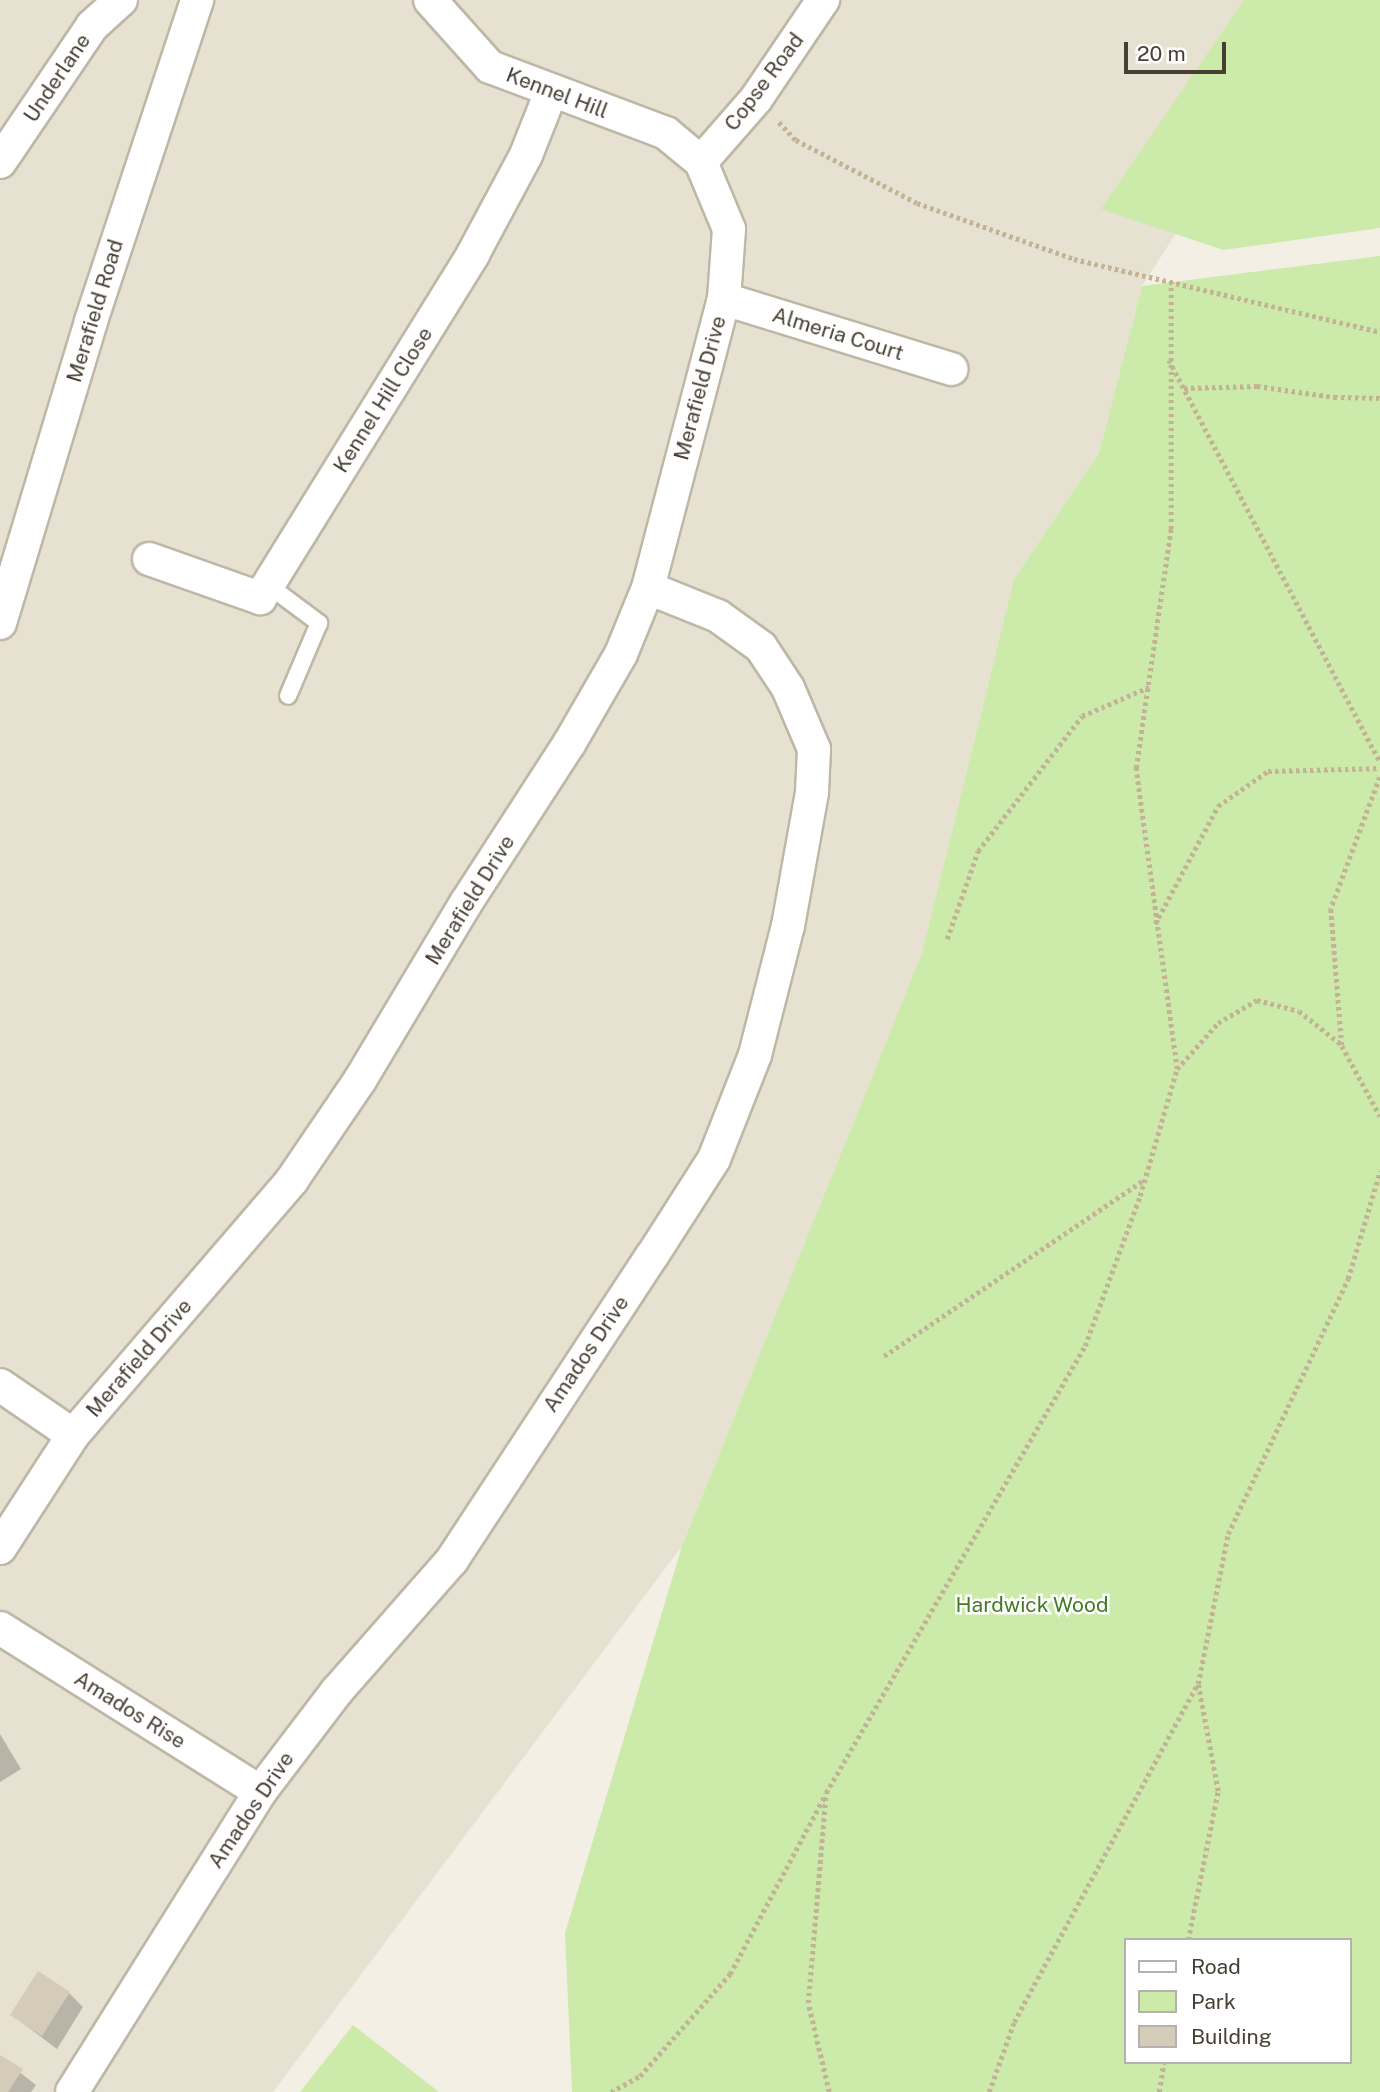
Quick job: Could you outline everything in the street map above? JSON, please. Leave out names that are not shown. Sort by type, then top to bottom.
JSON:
[{"type":"street","name":"Underlane","points":[[0,162],[92,26],[121,0]]},
{"type":"street","name":"Merafield Road","points":[[0,623],[91,321],[197,0]]},
{"type":"street","name":"Kennel Hill","points":[[430,0],[490,67],[666,134],[701,162]]},
{"type":"street","name":"Copse Road","points":[[701,162],[756,99],[823,0]]},
{"type":"street","name":"Kennel Hill Close","points":[[268,585],[473,254],[526,155],[551,92]]},
{"type":"street","name":"Merafield Drive","points":[[0,1548],[73,1435],[307,1158],[569,744],[621,654],[648,588],[724,299],[729,229],[701,162]]},
{"type":"street","name":"Almeria Court","points":[[724,299],[951,369]]},
{"type":"street","points":[[149,559],[260,598],[268,585]]},
{"type":"street","name":"Amados Drive","points":[[72,2092],[260,1792],[337,1691],[452,1560],[714,1160],[755,1055],[788,926],[812,792],[814,749],[788,688],[761,647],[718,616],[648,588]]},
{"type":"street","points":[[0,1385],[73,1435]]},
{"type":"street","name":"Amados Rise","points":[[0,1628],[260,1792]]},
{"type":"lane","points":[[268,585],[319,623],[288,696]]},
{"type":"path","points":[[756,99],[796,140],[917,203],[1074,258],[1380,332]]},
{"type":"path","points":[[611,2092],[640,2076],[730,1974],[826,1793],[1085,1346],[1145,1179],[1177,1069],[1155,925],[1136,768],[1150,687],[1171,528],[1171,282]]},
{"type":"path","points":[[1169,359],[1380,762]]},
{"type":"path","points":[[1184,388],[1257,387],[1334,397],[1380,398]]},
{"type":"path","points":[[947,939],[978,851],[1082,716],[1150,687]]},
{"type":"path","points":[[1155,925],[1218,806],[1268,771],[1380,768]]},
{"type":"path","points":[[1342,1046],[1331,909],[1380,777]]},
{"type":"path","points":[[1177,1069],[1218,1023],[1257,1000],[1299,1011],[1342,1046],[1380,1116]]},
{"type":"path","points":[[989,2092],[1014,2022],[1198,1684],[1228,1534],[1348,1279],[1380,1171]]},
{"type":"path","points":[[884,1356],[1145,1179]]},
{"type":"path","points":[[1188,1938],[1218,1791],[1198,1684]]},
{"type":"path","points":[[826,1793],[808,2003],[829,2092]]},
{"type":"path","points":[[1159,2092],[1164,2064]]},
{"type":"shaded area","points":[[0,0],[1327,0],[1142,286],[1099,453],[1014,579],[922,953],[682,1546],[273,2092],[0,2092]]},
{"type":"green space","points":[[1244,0],[1380,0],[1380,228],[1223,250],[1101,209]]},
{"type":"green space","name":"Hardwick Wood","points":[[1380,256],[1380,2092],[572,2092],[565,1933],[682,1546],[922,953],[1014,579],[1099,453],[1142,286]]},
{"type":"green space","points":[[353,2025],[439,2092],[300,2092]]},
{"type":"building","points":[[38,1971],[70,1992],[42,2036],[10,2015]]},
{"type":"building","points":[[0,2055],[23,2069],[8,2092],[0,2092]]}]
